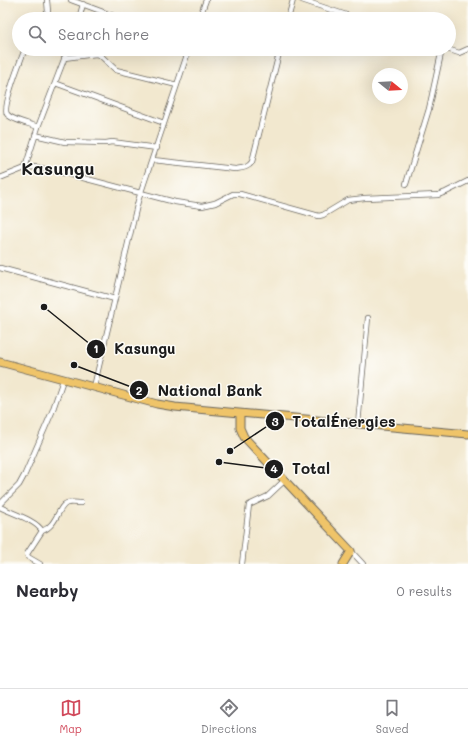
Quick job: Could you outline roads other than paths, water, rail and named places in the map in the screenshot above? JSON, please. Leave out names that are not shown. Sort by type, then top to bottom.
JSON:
[{"type":"main road","points":[[0,362],[63,380],[166,406],[468,434]]},
{"type":"main road","points":[[240,414],[242,433],[351,551],[343,564]]},
{"type":"street","points":[[47,0],[48,12]]},
{"type":"street","points":[[71,0],[104,12]]},
{"type":"street","points":[[202,12],[206,0]]},
{"type":"street","points":[[290,12],[293,0]]},
{"type":"street","points":[[302,0],[337,12]]},
{"type":"street","points":[[81,12],[83,4]]},
{"type":"street","points":[[456,52],[459,53],[468,49]]},
{"type":"street","points":[[22,56],[5,110],[9,116],[38,127]]},
{"type":"street","points":[[25,168],[35,135],[64,58],[80,56]]},
{"type":"street","points":[[100,56],[116,70],[177,85]]},
{"type":"street","points":[[94,388],[141,193],[187,56]]},
{"type":"street","points":[[152,160],[235,169],[246,167],[250,164],[252,162],[278,56]]},
{"type":"street","points":[[406,184],[429,109],[440,56]]},
{"type":"street","points":[[55,83],[164,123]]},
{"type":"street","points":[[35,135],[65,142],[112,142],[157,148]]},
{"type":"street","points":[[0,178],[25,168],[35,167],[64,173],[175,202],[202,206],[214,203],[233,194],[240,194],[319,216],[348,200],[438,195],[468,181]]},
{"type":"street","points":[[0,268],[115,299]]},
{"type":"street","points":[[358,424],[368,318]]},
{"type":"street","points":[[0,504],[19,484],[25,474],[52,412],[63,380]]},
{"type":"street","points":[[242,564],[249,505],[268,496],[285,480]]},
{"type":"street","points":[[40,564],[28,557],[27,554],[42,531],[51,525],[66,503],[81,502]]},
{"type":"street","points":[[0,507],[40,527],[42,531]]},
{"type":"street","points":[[351,551],[364,564]]},
{"type":"place","name":"Kasungu","points":[[44,307]]},
{"type":"place","name":"National Bank","points":[[74,365]]},
{"type":"place","name":"TotalÉnergies","points":[[230,451]]},
{"type":"place","name":"Total","points":[[219,462]]},
{"type":"district","name":"Kasungu","points":[[58,168]]}]
